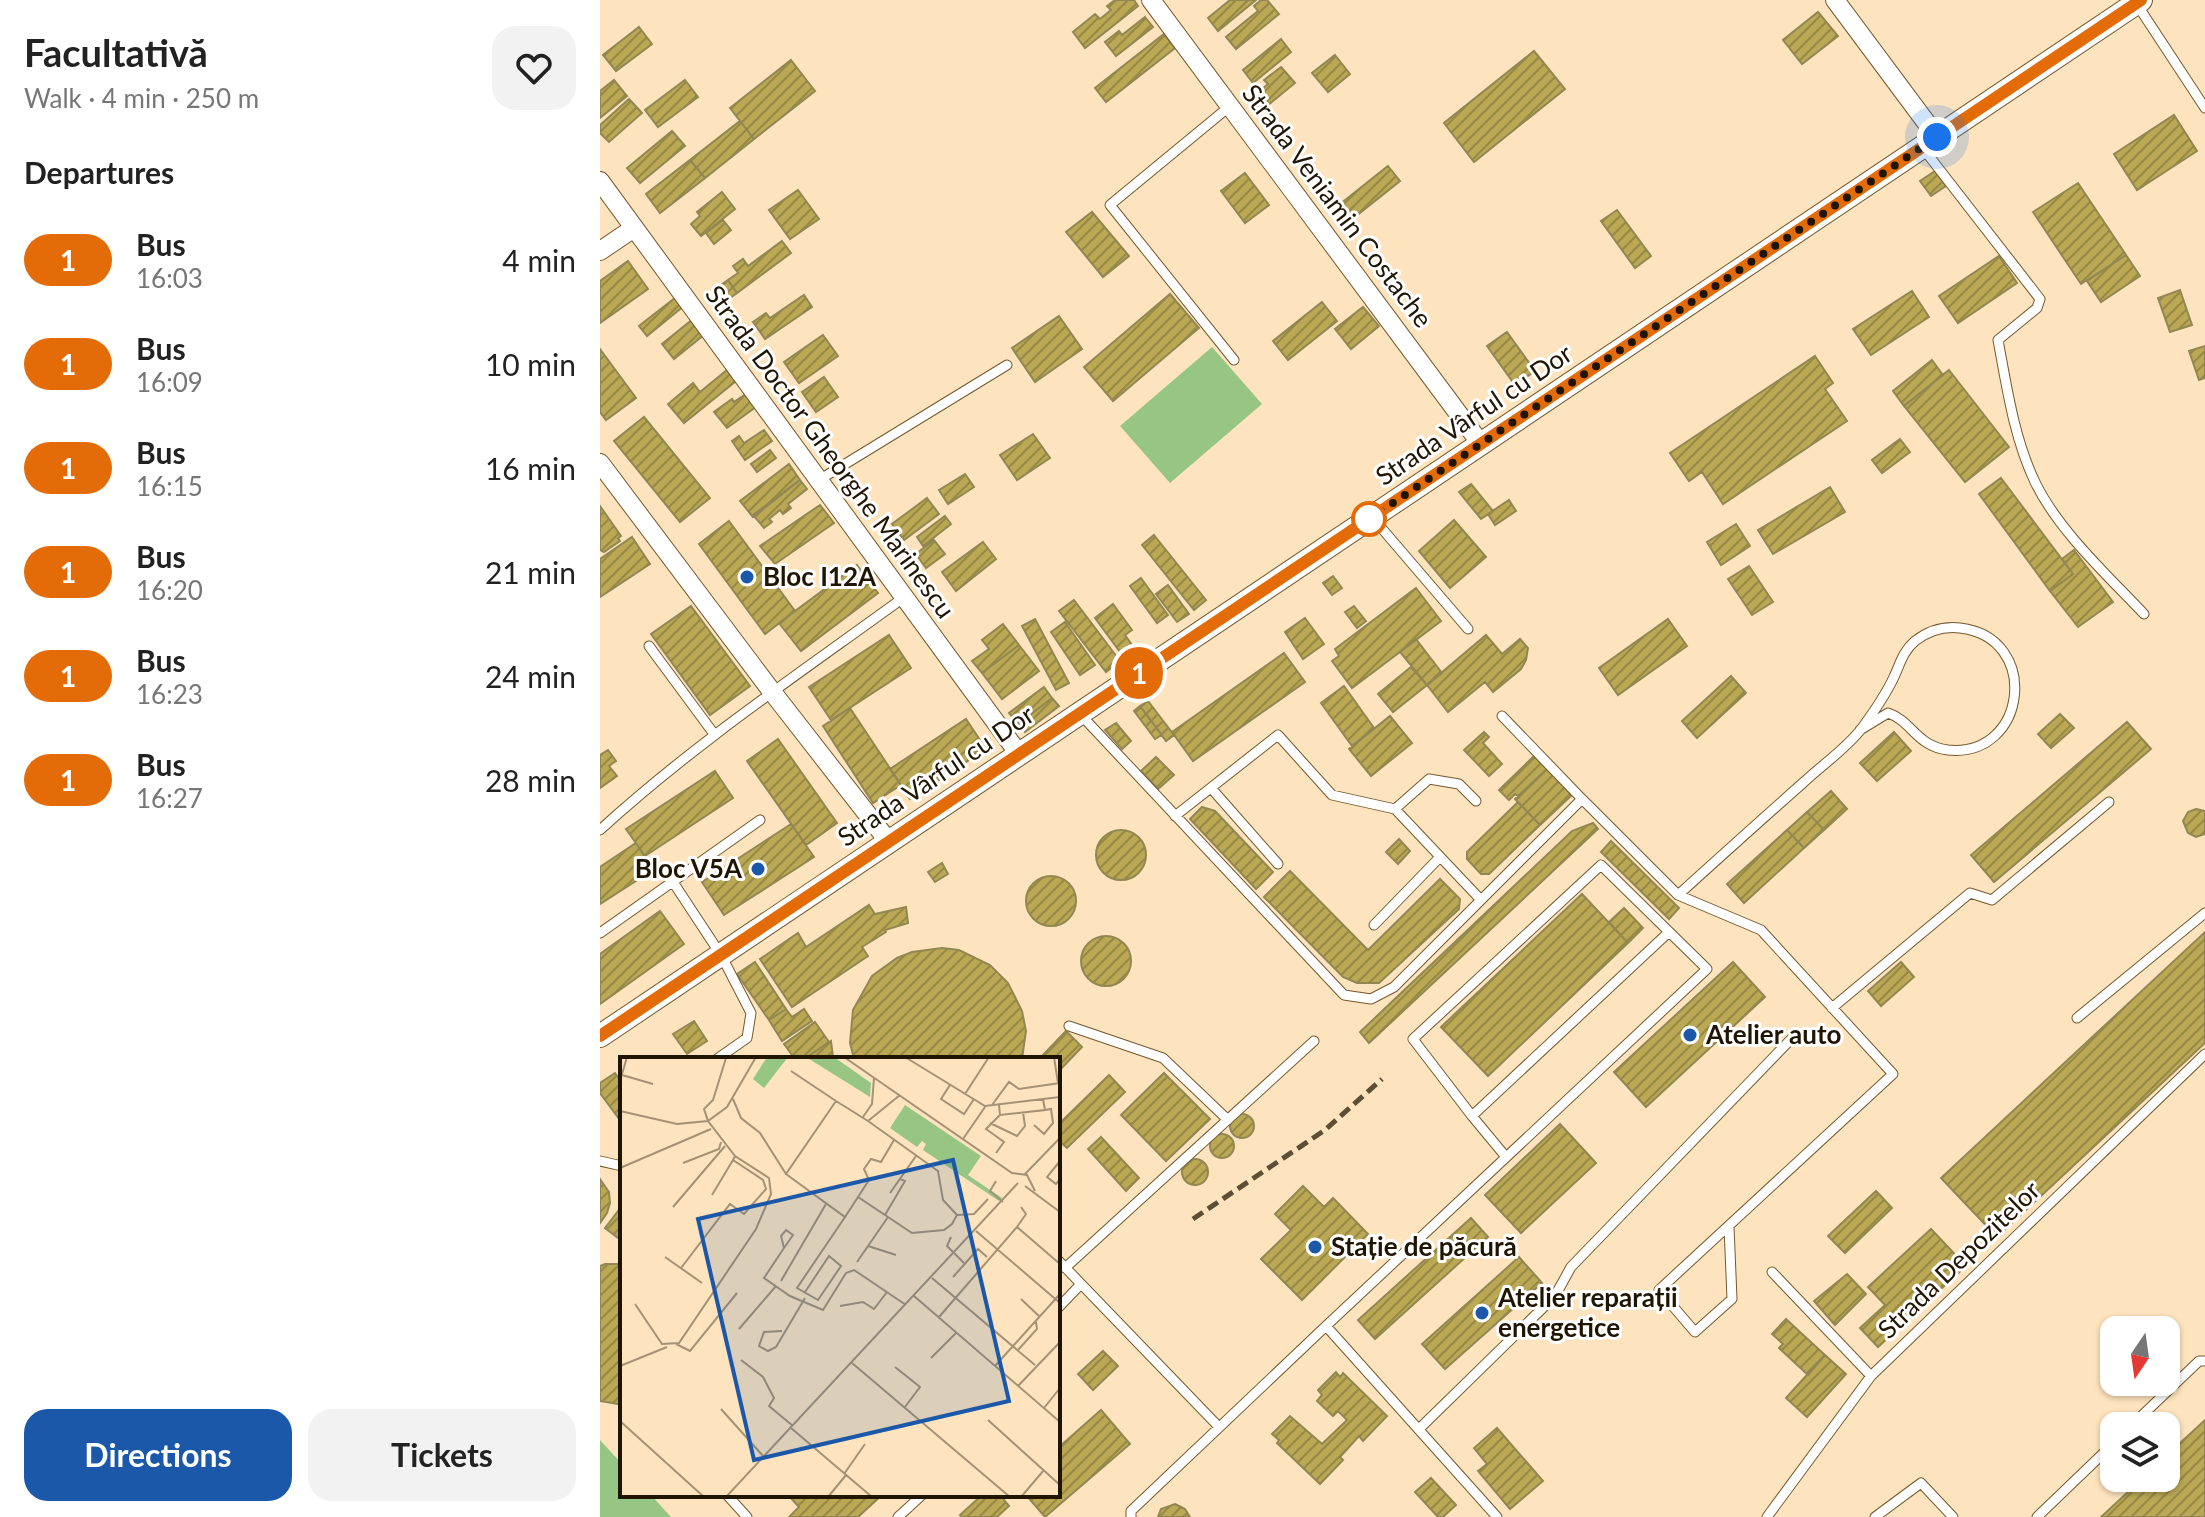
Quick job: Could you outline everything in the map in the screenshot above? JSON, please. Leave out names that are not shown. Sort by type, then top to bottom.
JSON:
[{"type":"street","name":"Strada Veniamin Costache","points":[[1151,0],[1481,444]]},
{"type":"street","points":[[1835,0],[1930,142]]},
{"type":"street","name":"Strada Vârful cu Dor","points":[[600,1036],[2139,2]]},
{"type":"street","name":"Strada Doctor Gheorghe Marinescu","points":[[600,181],[1019,754]]},
{"type":"street","points":[[600,251],[634,228]]},
{"type":"street","points":[[600,463],[889,842]]},
{"type":"lane","points":[[2139,2],[2205,108]]},
{"type":"lane","points":[[1230,106],[1110,205],[1234,360]]},
{"type":"lane","points":[[1930,142],[2040,299],[2037,308],[1998,340],[2013,417],[2036,483],[2076,542],[2144,614]]},
{"type":"lane","points":[[819,480],[1007,365]]},
{"type":"lane","points":[[1372,517],[1468,629]]},
{"type":"lane","points":[[600,830],[714,734],[903,598]]},
{"type":"lane","points":[[1678,895],[1860,730],[1888,713],[1900,717],[1912,733],[1928,744],[1948,750],[1968,749],[1986,741],[2002,728],[2012,711],[2016,691],[2014,671],[2005,652],[1990,638],[1971,629],[1951,627],[1931,632],[1914,642],[1901,658],[1894,677],[1860,730]]},
{"type":"lane","points":[[649,646],[714,734]]},
{"type":"lane","points":[[1079,714],[1344,995],[1371,999],[1394,987],[1582,799]]},
{"type":"lane","points":[[1502,716],[1678,895],[1761,930],[1893,1074],[1659,1290],[1695,1332],[1732,1299],[1729,1226]]},
{"type":"lane","points":[[1175,816],[1278,735],[1332,795],[1395,809],[1481,900]]},
{"type":"lane","points":[[1395,809],[1429,779],[1459,784],[1476,801]]},
{"type":"lane","points":[[1211,788],[1278,864]]},
{"type":"lane","points":[[1832,1008],[1970,893],[1992,900],[2109,802]]},
{"type":"lane","points":[[600,933],[760,820]]},
{"type":"lane","points":[[1374,925],[1440,857]]},
{"type":"lane","points":[[1131,1517],[1131,1511],[1219,1427],[1707,969],[1601,865],[1413,1039],[1506,1157]]},
{"type":"lane","points":[[673,882],[721,955],[751,1013],[747,1038],[720,1057]]},
{"type":"lane","points":[[2077,1018],[2205,913]]},
{"type":"lane","points":[[1472,1116],[1669,932]]},
{"type":"lane","points":[[1069,1026],[1163,1058],[1228,1120]]},
{"type":"lane","points":[[1419,1429],[1555,1296],[1571,1267],[1796,1034]]},
{"type":"lane","points":[[1219,1427],[1062,1264],[1314,1041]]},
{"type":"lane","name":"Strada Depozitelor","points":[[1767,1517],[1871,1376],[2205,1054]]},
{"type":"lane","points":[[600,1161],[620,1166]]},
{"type":"lane","points":[[1772,1272],[1871,1376]]},
{"type":"lane","points":[[1060,1306],[1081,1284]]},
{"type":"lane","points":[[1326,1326],[1497,1517]]},
{"type":"lane","points":[[2146,1412],[2199,1361],[2205,1361]]},
{"type":"lane","points":[[2037,1517],[2100,1456]]},
{"type":"lane","points":[[1875,1517],[1921,1483],[1953,1517]]},
{"type":"lane","points":[[729,1497],[747,1517]]},
{"type":"lane","points":[[898,1517],[920,1497]]},
{"type":"green space","points":[[1212,347],[1262,404],[1170,483],[1120,426]]},
{"type":"green space","points":[[600,1440],[620,1462],[620,1497],[653,1497],[671,1517],[600,1517]]},
{"type":"building","points":[[1115,0],[1134,0],[1138,6],[1085,48],[1073,32],[1095,14],[1100,19],[1111,10],[1107,6]]},
{"type":"building","points":[[1230,0],[1256,0],[1218,31],[1208,18]]},
{"type":"building","points":[[1261,0],[1267,0],[1279,14],[1236,49],[1226,37],[1258,11],[1254,6]]},
{"type":"building","points":[[1818,12],[1838,36],[1802,64],[1783,40]]},
{"type":"building","points":[[1145,17],[1153,27],[1116,56],[1105,42],[1119,31],[1122,35]]},
{"type":"building","points":[[639,27],[652,44],[616,71],[603,55]]},
{"type":"building","points":[[1164,34],[1175,48],[1106,102],[1095,88]]},
{"type":"building","points":[[1281,39],[1291,52],[1253,83],[1243,70]]},
{"type":"building","points":[[1534,51],[1565,89],[1474,162],[1444,123]]},
{"type":"building","points":[[1335,55],[1350,74],[1328,92],[1312,73]]},
{"type":"building","points":[[791,60],[815,91],[754,139],[730,108]]},
{"type":"building","points":[[1281,67],[1295,83],[1262,110],[1252,97],[1268,84],[1264,80]]},
{"type":"building","points":[[614,80],[627,96],[600,118],[600,91]]},
{"type":"building","points":[[685,80],[698,97],[658,127],[645,110]]},
{"type":"building","points":[[629,99],[642,113],[609,142],[600,133],[600,125]]},
{"type":"building","points":[[2174,115],[2197,151],[2137,190],[2114,154]]},
{"type":"building","points":[[740,121],[754,139],[705,178],[690,160]]},
{"type":"building","points":[[672,131],[685,146],[640,183],[627,168]]},
{"type":"building","points":[[690,160],[705,178],[660,213],[646,194]]},
{"type":"building","points":[[1388,166],[1400,181],[1351,220],[1339,205]]},
{"type":"building","points":[[1935,171],[1946,186],[1931,196],[1920,181]]},
{"type":"building","points":[[1245,173],[1269,205],[1245,223],[1221,191]]},
{"type":"building","points":[[2078,183],[2126,255],[2081,284],[2033,212]]},
{"type":"building","points":[[798,190],[819,219],[790,239],[769,210]]},
{"type":"building","points":[[722,192],[735,209],[701,236],[691,224],[700,216],[697,212]]},
{"type":"building","points":[[1617,210],[1651,256],[1635,268],[1601,221]]},
{"type":"building","points":[[1092,212],[1129,256],[1103,277],[1066,232]]},
{"type":"building","points":[[723,220],[731,230],[714,244],[706,233]]},
{"type":"building","points":[[782,241],[791,253],[737,293],[728,280],[738,273],[733,266],[743,259],[748,266]]},
{"type":"building","points":[[2126,255],[2140,276],[2101,302],[2087,281]]},
{"type":"building","points":[[1999,256],[2017,283],[1958,323],[1939,296]]},
{"type":"building","points":[[628,261],[648,289],[600,323],[600,281]]},
{"type":"building","points":[[728,280],[737,293],[726,301],[717,288]]},
{"type":"building","points":[[2180,290],[2192,325],[2170,332],[2158,298]]},
{"type":"building","points":[[1912,291],[1929,317],[1871,355],[1853,329]]},
{"type":"building","points":[[1170,294],[1199,328],[1113,401],[1084,367]]},
{"type":"building","points":[[804,295],[812,307],[765,339],[753,322],[766,313],[770,318]]},
{"type":"building","points":[[676,297],[684,306],[647,336],[639,326]]},
{"type":"building","points":[[1322,302],[1337,321],[1288,360],[1273,341]]},
{"type":"building","points":[[1363,307],[1379,326],[1351,349],[1335,329]]},
{"type":"building","points":[[1059,316],[1082,349],[1035,382],[1012,348]]},
{"type":"building","points":[[693,319],[705,334],[674,359],[662,344]]},
{"type":"building","points":[[1507,332],[1535,371],[1515,385],[1487,346]]},
{"type":"building","points":[[823,335],[838,356],[799,383],[784,362]]},
{"type":"building","points":[[2205,346],[2205,378],[2199,380],[2189,351]]},
{"type":"building","points":[[600,349],[636,398],[606,420],[600,412]]},
{"type":"building","points":[[1815,356],[1833,383],[1825,389],[1847,421],[1723,504],[1702,472],[1689,481],[1670,453]]},
{"type":"building","points":[[1932,360],[1943,375],[1904,406],[1893,391]]},
{"type":"building","points":[[727,370],[736,381],[684,423],[668,404],[693,383],[700,392]]},
{"type":"building","points":[[1949,370],[2009,447],[1965,482],[1904,406]]},
{"type":"building","points":[[824,377],[838,397],[816,412],[802,392]]},
{"type":"building","points":[[750,391],[760,404],[727,428],[714,412]]},
{"type":"building","points":[[644,417],[710,498],[680,522],[614,441]]},
{"type":"building","points":[[764,430],[772,441],[745,460],[732,441],[739,436],[744,443]]},
{"type":"building","points":[[1033,434],[1050,458],[1017,480],[1000,455]]},
{"type":"building","points":[[1900,439],[1910,452],[1882,473],[1872,460]]},
{"type":"building","points":[[770,450],[776,458],[757,472],[751,464]]},
{"type":"building","points":[[789,464],[800,480],[753,517],[740,501]]},
{"type":"building","points":[[965,474],[974,487],[948,504],[939,490]]},
{"type":"building","points":[[2001,478],[2073,574],[2050,591],[1979,494]]},
{"type":"building","points":[[800,480],[807,489],[788,504],[791,508],[783,514],[780,510],[764,528],[753,515]]},
{"type":"building","points":[[1471,484],[1493,511],[1481,519],[1459,492]]},
{"type":"building","points":[[1830,487],[1845,512],[1773,554],[1758,530]]},
{"type":"building","points":[[927,498],[939,514],[904,540],[892,524]]},
{"type":"building","points":[[1509,500],[1516,511],[1495,525],[1488,514]]},
{"type":"building","points":[[820,505],[834,523],[775,564],[760,546]]},
{"type":"building","points":[[600,506],[621,536],[618,538],[620,541],[604,552],[600,550]]},
{"type":"building","points":[[945,516],[951,524],[923,546],[917,537]]},
{"type":"building","points":[[1454,520],[1486,557],[1450,588],[1419,551]]},
{"type":"building","name":"Bloc I12A","points":[[729,521],[795,611],[765,634],[699,544]]},
{"type":"building","points":[[1736,524],[1750,546],[1721,565],[1707,542]]},
{"type":"building","points":[[1154,535],[1206,600],[1194,610],[1142,545]]},
{"type":"building","points":[[632,537],[650,564],[600,597],[600,559]]},
{"type":"building","points":[[934,540],[945,554],[926,568],[916,554]]},
{"type":"building","points":[[983,542],[996,559],[956,591],[942,572]]},
{"type":"building","points":[[2074,550],[2113,602],[2078,627],[2050,591],[2073,574],[2062,559]]},
{"type":"building","points":[[857,565],[878,593],[801,651],[779,623]]},
{"type":"building","points":[[1749,566],[1773,602],[1752,615],[1728,579]]},
{"type":"building","points":[[1333,576],[1342,588],[1332,595],[1323,583]]},
{"type":"building","points":[[1141,578],[1168,615],[1157,623],[1130,586]]},
{"type":"building","points":[[1168,585],[1189,614],[1177,622],[1156,594]]},
{"type":"building","points":[[1416,588],[1441,621],[1352,688],[1332,661],[1339,656],[1335,649]]},
{"type":"building","points":[[1074,600],[1120,661],[1106,672],[1059,611]]},
{"type":"building","points":[[1113,604],[1132,630],[1125,635],[1137,652],[1126,660],[1095,618]]},
{"type":"building","points":[[691,606],[750,686],[710,715],[651,634]]},
{"type":"building","points":[[1354,606],[1366,621],[1357,628],[1345,612]]},
{"type":"building","points":[[1305,618],[1324,644],[1303,659],[1285,632]]},
{"type":"building","points":[[1035,619],[1069,683],[1056,690],[1022,626]]},
{"type":"building","points":[[1668,619],[1687,646],[1618,695],[1599,668]]},
{"type":"building","points":[[1065,622],[1095,665],[1080,675],[1051,632]]},
{"type":"building","points":[[1003,624],[1019,645],[982,673],[972,661],[989,649],[982,640]]},
{"type":"building","points":[[889,635],[911,668],[831,720],[809,687]]},
{"type":"building","points":[[1486,635],[1502,654],[1520,639],[1528,648],[1526,660],[1521,669],[1493,692],[1485,682],[1448,712],[1427,685]]},
{"type":"building","points":[[1416,639],[1442,673],[1427,685],[1400,652]]},
{"type":"building","points":[[1019,645],[1039,671],[1002,699],[982,673]]},
{"type":"building","points":[[1284,653],[1305,682],[1193,761],[1172,732]]},
{"type":"building","points":[[1411,667],[1427,685],[1393,712],[1378,694]]},
{"type":"building","points":[[1731,676],[1746,693],[1697,738],[1682,721]]},
{"type":"building","points":[[1344,686],[1374,728],[1352,746],[1321,703]]},
{"type":"building","points":[[1044,687],[1052,698],[1018,724],[1009,713]]},
{"type":"building","points":[[1052,698],[1059,706],[1025,732],[1019,723]]},
{"type":"building","points":[[1148,701],[1174,735],[1166,741],[1140,706]]},
{"type":"building","points":[[1140,706],[1162,735],[1155,739],[1134,711]]},
{"type":"building","points":[[850,708],[901,785],[873,803],[823,726]]},
{"type":"building","points":[[2060,714],[2074,728],[2051,748],[2038,734]]},
{"type":"building","points":[[1390,716],[1412,743],[1371,776],[1349,749]]},
{"type":"building","points":[[966,719],[986,749],[910,799],[890,769]]},
{"type":"building","points":[[2127,722],[2151,749],[1994,882],[1971,855]]},
{"type":"building","points":[[1116,723],[1131,741],[1122,749],[1105,730]]},
{"type":"building","points":[[1484,732],[1489,737],[1483,743],[1502,764],[1489,776],[1464,750]]},
{"type":"building","points":[[1894,732],[1911,751],[1877,781],[1860,763]]},
{"type":"building","points":[[778,739],[837,823],[806,845],[747,761]]},
{"type":"building","points":[[608,750],[616,761],[609,766],[617,776],[600,788],[600,755]]},
{"type":"building","points":[[1534,756],[1547,769],[1518,796],[1515,794],[1509,800],[1499,790]]},
{"type":"building","points":[[1156,757],[1174,775],[1158,789],[1141,771]]},
{"type":"building","points":[[1547,769],[1572,795],[1540,825],[1515,799]]},
{"type":"building","points":[[715,771],[733,798],[645,856],[626,829]]},
{"type":"building","points":[[1831,791],[1847,809],[1824,830],[1807,812]]},
{"type":"building","points":[[1518,802],[1540,825],[1489,874],[1481,874],[1467,859],[1467,852]]},
{"type":"building","points":[[1202,807],[1215,811],[1273,872],[1256,889],[1190,819]]},
{"type":"building","points":[[2196,809],[2205,811],[2205,834],[2196,837],[2188,833],[2183,821],[2188,812]]},
{"type":"building","points":[[1807,812],[1824,830],[1804,848],[1787,830]]},
{"type":"building","points":[[1593,823],[1598,829],[1369,1043],[1360,1032],[1572,831]]},
{"type":"building","name":"Bloc V5A","points":[[791,824],[814,857],[724,915],[702,882]]},
{"type":"building","points":[[1121,830],[1139,837],[1146,855],[1139,873],[1121,880],[1103,873],[1096,855],[1103,837]]},
{"type":"building","points":[[1787,830],[1804,848],[1744,903],[1727,884]]},
{"type":"building","points":[[1399,839],[1410,851],[1398,864],[1386,852]]},
{"type":"building","points":[[1611,841],[1679,908],[1669,919],[1601,852]]},
{"type":"building","points":[[636,843],[653,870],[600,904],[600,867]]},
{"type":"building","points":[[942,863],[948,874],[935,882],[928,872]]},
{"type":"building","points":[[1290,871],[1368,950],[1440,879],[1460,899],[1459,909],[1379,983],[1357,983],[1343,977],[1264,897]]},
{"type":"building","points":[[1051,876],[1069,883],[1076,901],[1069,919],[1051,926],[1033,919],[1026,901],[1033,883]]},
{"type":"building","points":[[1582,894],[1628,943],[1488,1076],[1441,1027]]},
{"type":"building","points":[[869,905],[875,914],[906,907],[908,923],[885,930],[862,947],[868,956],[792,1007],[760,959],[798,933],[806,947]]},
{"type":"building","points":[[1624,908],[1643,928],[1628,943],[1609,922]]},
{"type":"building","points":[[660,911],[684,944],[600,1004],[600,954]]},
{"type":"building","points":[[2205,932],[2205,1043],[1997,1237],[1941,1178]]},
{"type":"building","points":[[1106,936],[1124,943],[1131,961],[1124,979],[1106,986],[1088,979],[1081,961],[1088,943]]},
{"type":"building","points":[[942,948],[959,950],[990,965],[1008,983],[1022,1011],[1026,1031],[1022,1057],[854,1057],[850,1043],[853,1010],[872,976],[897,958],[912,952]]},
{"type":"building","points":[[755,962],[786,1009],[769,1020],[737,974]]},
{"type":"building","name":"Atelier auto","points":[[1733,962],[1765,997],[1646,1107],[1614,1072]]},
{"type":"building","points":[[1901,962],[1914,977],[1881,1006],[1868,991]]},
{"type":"building","points":[[786,1009],[792,1017],[804,1009],[812,1021],[782,1041],[769,1020]]},
{"type":"building","points":[[694,1021],[707,1041],[687,1054],[673,1034]]},
{"type":"building","points":[[815,1022],[829,1042],[807,1057],[794,1057],[784,1044]]},
{"type":"building","points":[[1066,1031],[1082,1047],[1060,1070],[1060,1057],[1042,1056]]},
{"type":"building","points":[[831,1041],[833,1057],[807,1057]]},
{"type":"building","points":[[615,1073],[620,1080],[620,1120],[600,1093],[600,1083]]},
{"type":"building","points":[[1164,1073],[1210,1119],[1166,1161],[1121,1115]]},
{"type":"building","points":[[1109,1075],[1125,1092],[1067,1148],[1060,1142],[1060,1123]]},
{"type":"building","points":[[1242,1114],[1251,1117],[1254,1126],[1251,1135],[1242,1138],[1233,1135],[1230,1126],[1233,1117]]},
{"type":"building","points":[[1560,1124],[1596,1163],[1521,1233],[1485,1195]]},
{"type":"building","points":[[1222,1134],[1231,1137],[1234,1146],[1231,1155],[1222,1158],[1213,1155],[1210,1146],[1213,1137]]},
{"type":"building","points":[[1101,1137],[1139,1178],[1126,1191],[1088,1149]]},
{"type":"building","points":[[1195,1159],[1204,1163],[1208,1172],[1204,1181],[1195,1185],[1186,1181],[1182,1172],[1186,1163]]},
{"type":"building","points":[[600,1179],[609,1192],[610,1203],[600,1223]]},
{"type":"building","name":"Stație de păcură","points":[[1303,1186],[1324,1207],[1333,1198],[1368,1234],[1302,1300],[1261,1259],[1291,1230],[1275,1214]]},
{"type":"building","points":[[1876,1191],[1892,1208],[1845,1253],[1828,1236]]},
{"type":"building","points":[[620,1209],[620,1239],[605,1228]]},
{"type":"building","points":[[1471,1218],[1488,1237],[1375,1339],[1358,1320]]},
{"type":"building","points":[[1931,1229],[1966,1266],[1878,1347],[1860,1328],[1885,1305],[1868,1287]]},
{"type":"building","name":"Atelier reparații energetice","points":[[1519,1257],[1542,1283],[1445,1369],[1422,1344]]},
{"type":"building","points":[[620,1264],[620,1404],[600,1401],[600,1266]]},
{"type":"building","points":[[1847,1274],[1866,1294],[1835,1325],[1814,1301]]},
{"type":"building","points":[[1786,1319],[1825,1355],[1808,1375],[1779,1348],[1783,1344],[1772,1334]]},
{"type":"building","points":[[1103,1351],[1118,1366],[1093,1390],[1078,1374]]},
{"type":"building","points":[[1825,1355],[1846,1374],[1807,1417],[1786,1398]]},
{"type":"building","points":[[1336,1372],[1340,1377],[1343,1373],[1387,1416],[1363,1441],[1359,1436],[1340,1457],[1343,1460],[1320,1484],[1277,1443],[1279,1440],[1272,1434],[1290,1416],[1322,1444],[1347,1420],[1338,1411],[1333,1416],[1317,1401],[1322,1395],[1318,1390]]},
{"type":"building","points":[[1101,1410],[1130,1444],[1045,1517],[1028,1497],[1060,1497],[1060,1446]]},
{"type":"building","points":[[2205,1420],[2205,1517],[2101,1517],[2128,1492],[2180,1492],[2180,1443]]},
{"type":"building","points":[[1497,1428],[1543,1481],[1510,1509],[1478,1471],[1487,1464],[1474,1448]]},
{"type":"building","points":[[1431,1478],[1456,1505],[1443,1517],[1438,1517],[1415,1492]]},
{"type":"building","points":[[790,1497],[880,1497],[858,1517],[789,1517],[799,1507]]},
{"type":"building","points":[[980,1497],[1002,1497],[1009,1506],[997,1517],[960,1515]]},
{"type":"building","points":[[1175,1504],[1185,1509],[1190,1517],[1158,1517],[1161,1509]]},
{"type":"railway","points":[[1193,1219],[1325,1130],[1382,1079]]},
{"type":"bus line","name":"1","points":[[600,1036],[2141,0]]},
{"type":"place","name":"Bloc I12A","points":[[747,577]]},
{"type":"place","name":"Bloc V5A","points":[[758,869]]},
{"type":"place","name":"Atelier auto","points":[[1690,1035]]},
{"type":"place","name":"Stație de păcură","points":[[1315,1247]]},
{"type":"place","name":"Atelier reparații energetice","points":[[1482,1313]]},
{"type":"route","points":[[1369,519],[1937,137]]}]
